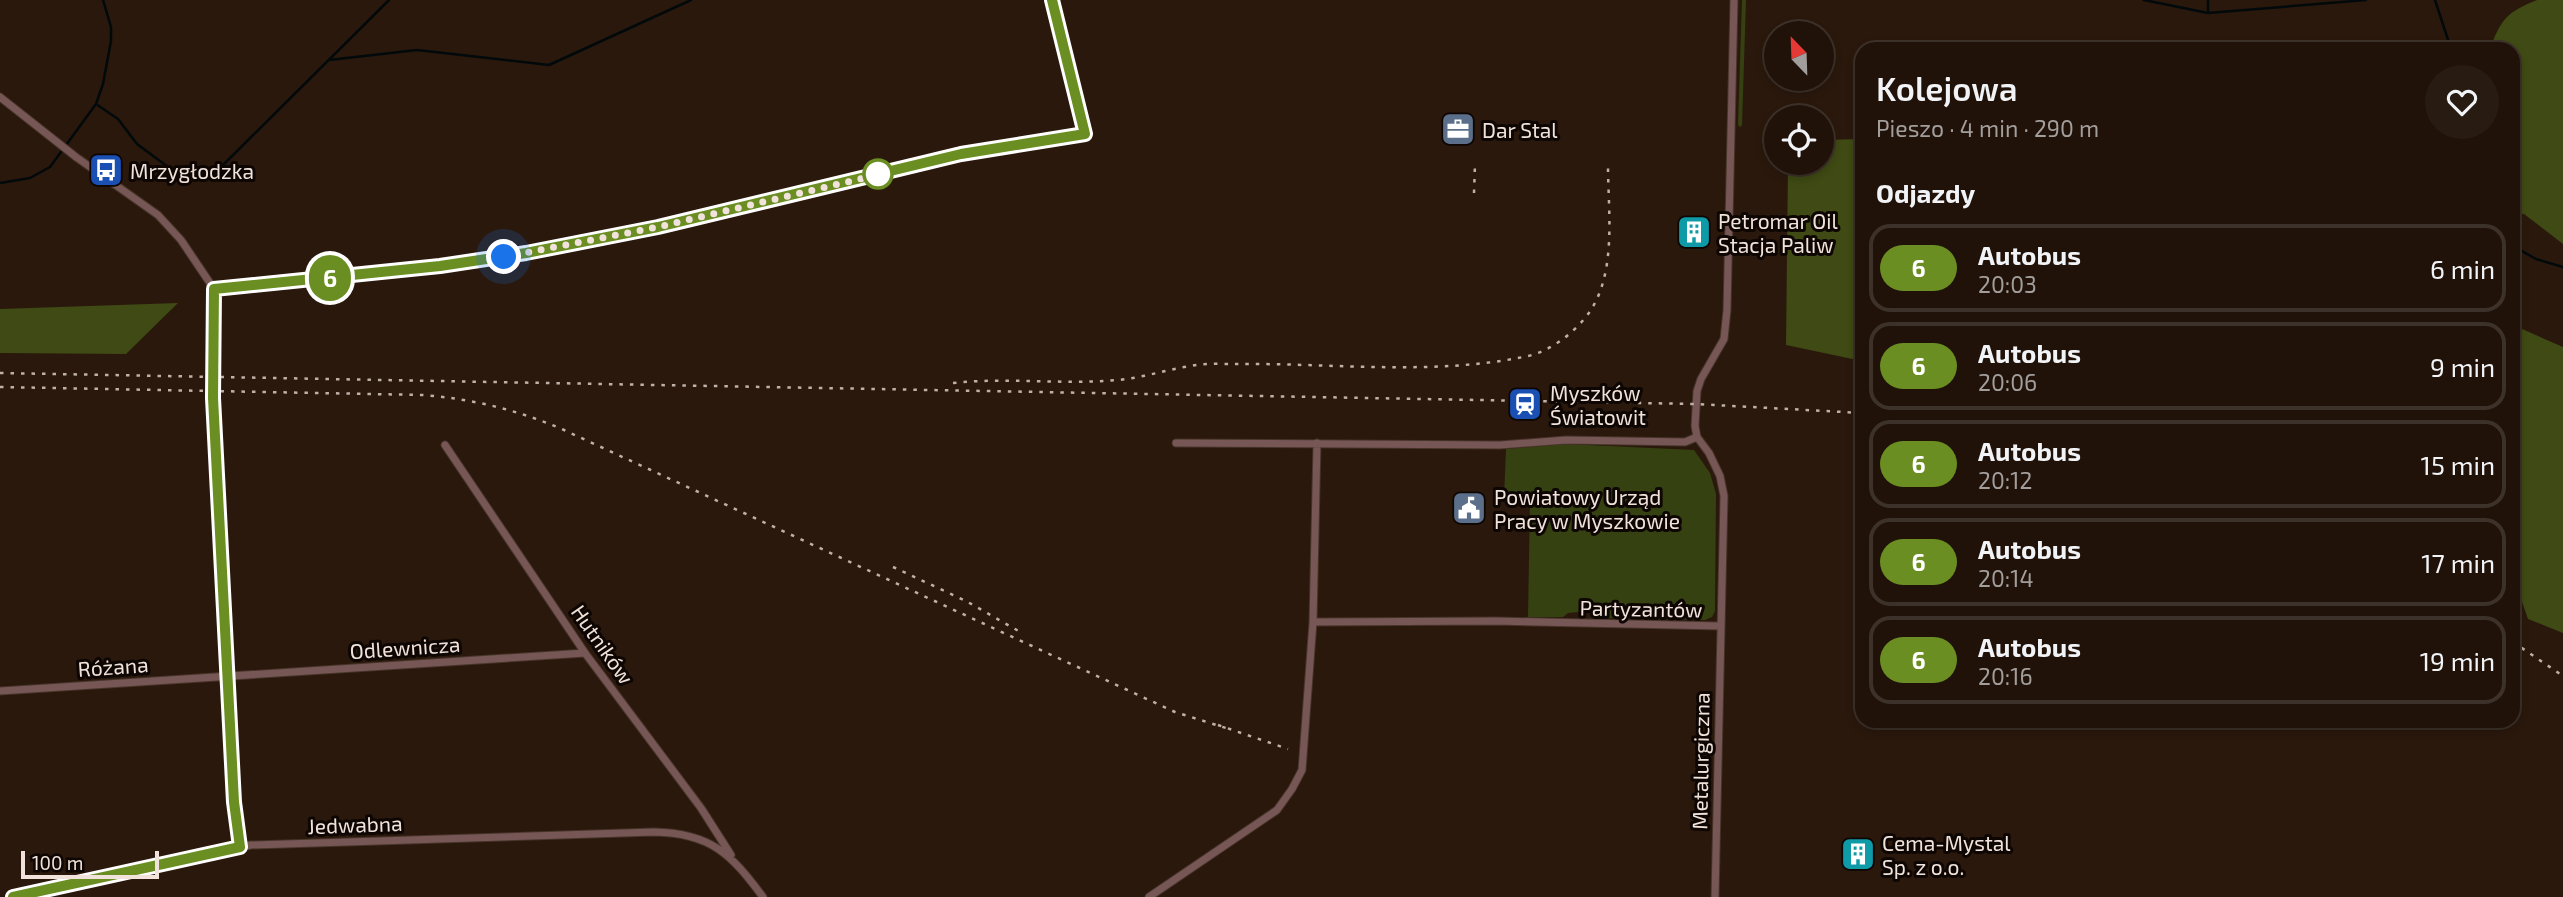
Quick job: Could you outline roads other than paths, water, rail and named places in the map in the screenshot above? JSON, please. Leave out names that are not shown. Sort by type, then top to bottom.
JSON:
[{"type":"street","points":[[214,289],[440,266],[537,251],[658,227],[961,154],[1085,134],[1052,0]]},
{"type":"street","points":[[1176,443],[1500,445],[1566,440],[1685,442],[1696,437],[1697,391],[1724,339],[1727,310],[1734,0]]},
{"type":"street","points":[[0,97],[57,143],[158,215],[181,240],[214,289],[213,398],[234,802],[240,847]]},
{"type":"street","name":"Partyzantów","points":[[1313,622],[1496,621],[1720,626],[1724,496],[1720,476],[1709,453],[1696,437]]},
{"type":"street","points":[[1149,897],[1277,810],[1301,770],[1313,622],[1317,443]]},
{"type":"street","name":"Hutników","points":[[445,445],[586,653],[701,807],[735,861],[763,897]]},
{"type":"street","name":"Metalurgiczna","points":[[1715,897],[1720,626]]},
{"type":"street","name":"Odlewnicza","points":[[228,676],[586,653]]},
{"type":"street","name":"Różana","points":[[0,691],[228,676]]},
{"type":"street","name":"Jedwabna","points":[[13,897],[240,847],[654,832],[677,834],[703,842],[721,850],[735,861]]},
{"type":"waterway","points":[[0,183],[30,178],[50,167],[96,104],[103,84],[111,41],[111,27],[103,0]]},
{"type":"waterway","points":[[96,104],[118,119],[137,144],[183,178],[198,179],[218,170],[389,0]]},
{"type":"waterway","points":[[329,60],[417,50],[549,65],[691,0]]},
{"type":"waterway","points":[[2144,0],[2208,13],[2366,0]]},
{"type":"waterway","points":[[2208,0],[2208,13]]},
{"type":"waterway","points":[[2435,0],[2449,42]]},
{"type":"waterway","points":[[2520,250],[2536,259],[2563,267]]},
{"type":"railway","points":[[1474,193],[1475,164]]},
{"type":"railway","points":[[953,383],[1117,380],[1208,364],[1457,366],[1536,354],[1559,342],[1585,318],[1603,284],[1609,244],[1608,165]]},
{"type":"railway","points":[[0,373],[1696,404],[1855,413]]},
{"type":"railway","points":[[0,387],[423,395],[460,399],[512,411],[564,430],[1175,712],[1226,728]]},
{"type":"railway","points":[[893,567],[966,601],[1022,633]]},
{"type":"railway","points":[[2520,647],[2563,676]]},
{"type":"railway","points":[[1218,725],[1288,749]]},
{"type":"place","name":"Dar Stal","points":[[1458,129]]},
{"type":"place","name":"Mrzygłodzka","points":[[106,170]]},
{"type":"place","name":"Petromar Oil Stacja Paliw","points":[[1694,232]]},
{"type":"place","name":"Myszków Światowit","points":[[1525,404]]},
{"type":"place","name":"Powiatowy Urząd Pracy w Myszkowie","points":[[1469,508]]},
{"type":"place","name":"Cema-Mystal Sp. z o.o.","points":[[1858,854]]}]
